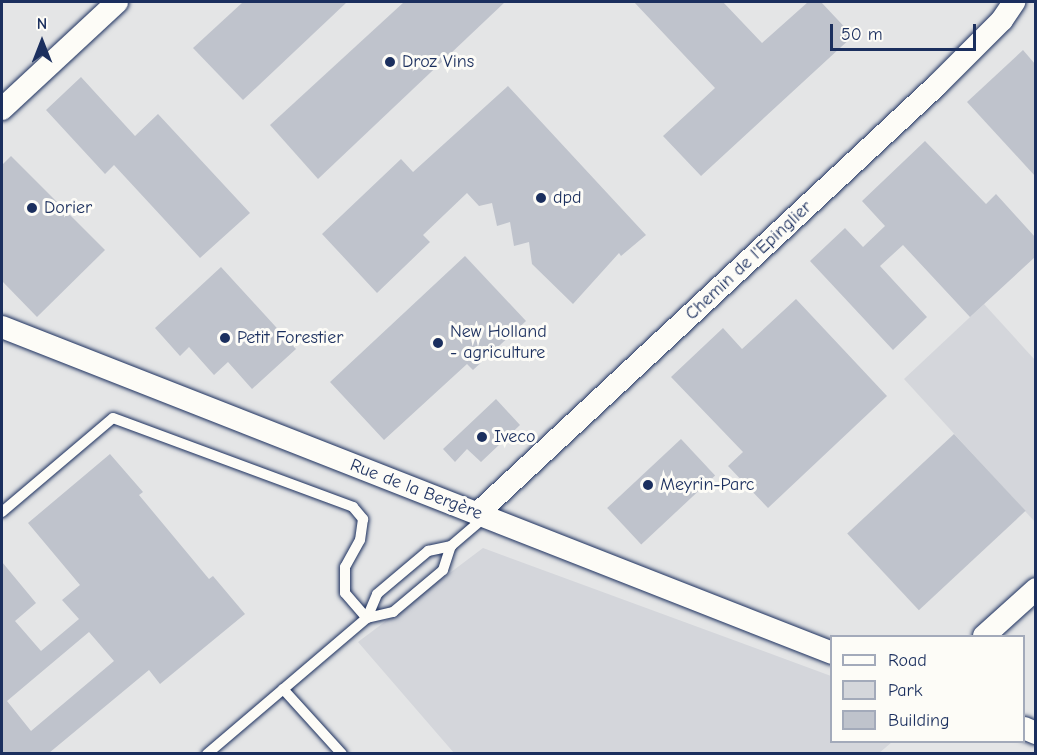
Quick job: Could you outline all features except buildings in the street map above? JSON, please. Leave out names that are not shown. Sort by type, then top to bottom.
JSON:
[{"type":"street","points":[[2,110],[117,2]]},
{"type":"street","name":"Chemin de l'Epinglier","points":[[481,515],[937,85],[1002,20],[1014,2]]},
{"type":"street","name":"Rue de la Bergère","points":[[2,327],[830,653]]},
{"type":"street","points":[[985,635],[1035,589]]},
{"type":"lane","points":[[2,512],[113,418],[353,507],[363,519],[360,540],[345,567],[345,593],[367,618]]},
{"type":"lane","points":[[367,618],[393,612],[442,570],[451,546],[481,515]]},
{"type":"lane","points":[[207,753],[367,618],[377,594],[428,551],[451,546]]},
{"type":"lane","points":[[283,689],[342,753]]},
{"type":"shaded area","points":[[2,2],[1035,2],[1035,753],[2,753]]},
{"type":"green space","points":[[984,304],[1035,360],[1035,522],[904,379]]},
{"type":"green space","points":[[483,548],[830,676],[830,743],[891,743],[878,754],[454,753],[358,642]]},
{"type":"place","name":"Droz Vins","points":[[390,62]]},
{"type":"place","name":"dpd","points":[[541,198]]},
{"type":"place","name":"Dorier","points":[[32,208]]},
{"type":"place","name":"Petit Forestier","points":[[225,338]]},
{"type":"place","name":"New Holland - agriculture","points":[[438,343]]},
{"type":"place","name":"Iveco","points":[[482,437]]},
{"type":"place","name":"Meyrin-Parc","points":[[648,485]]}]
